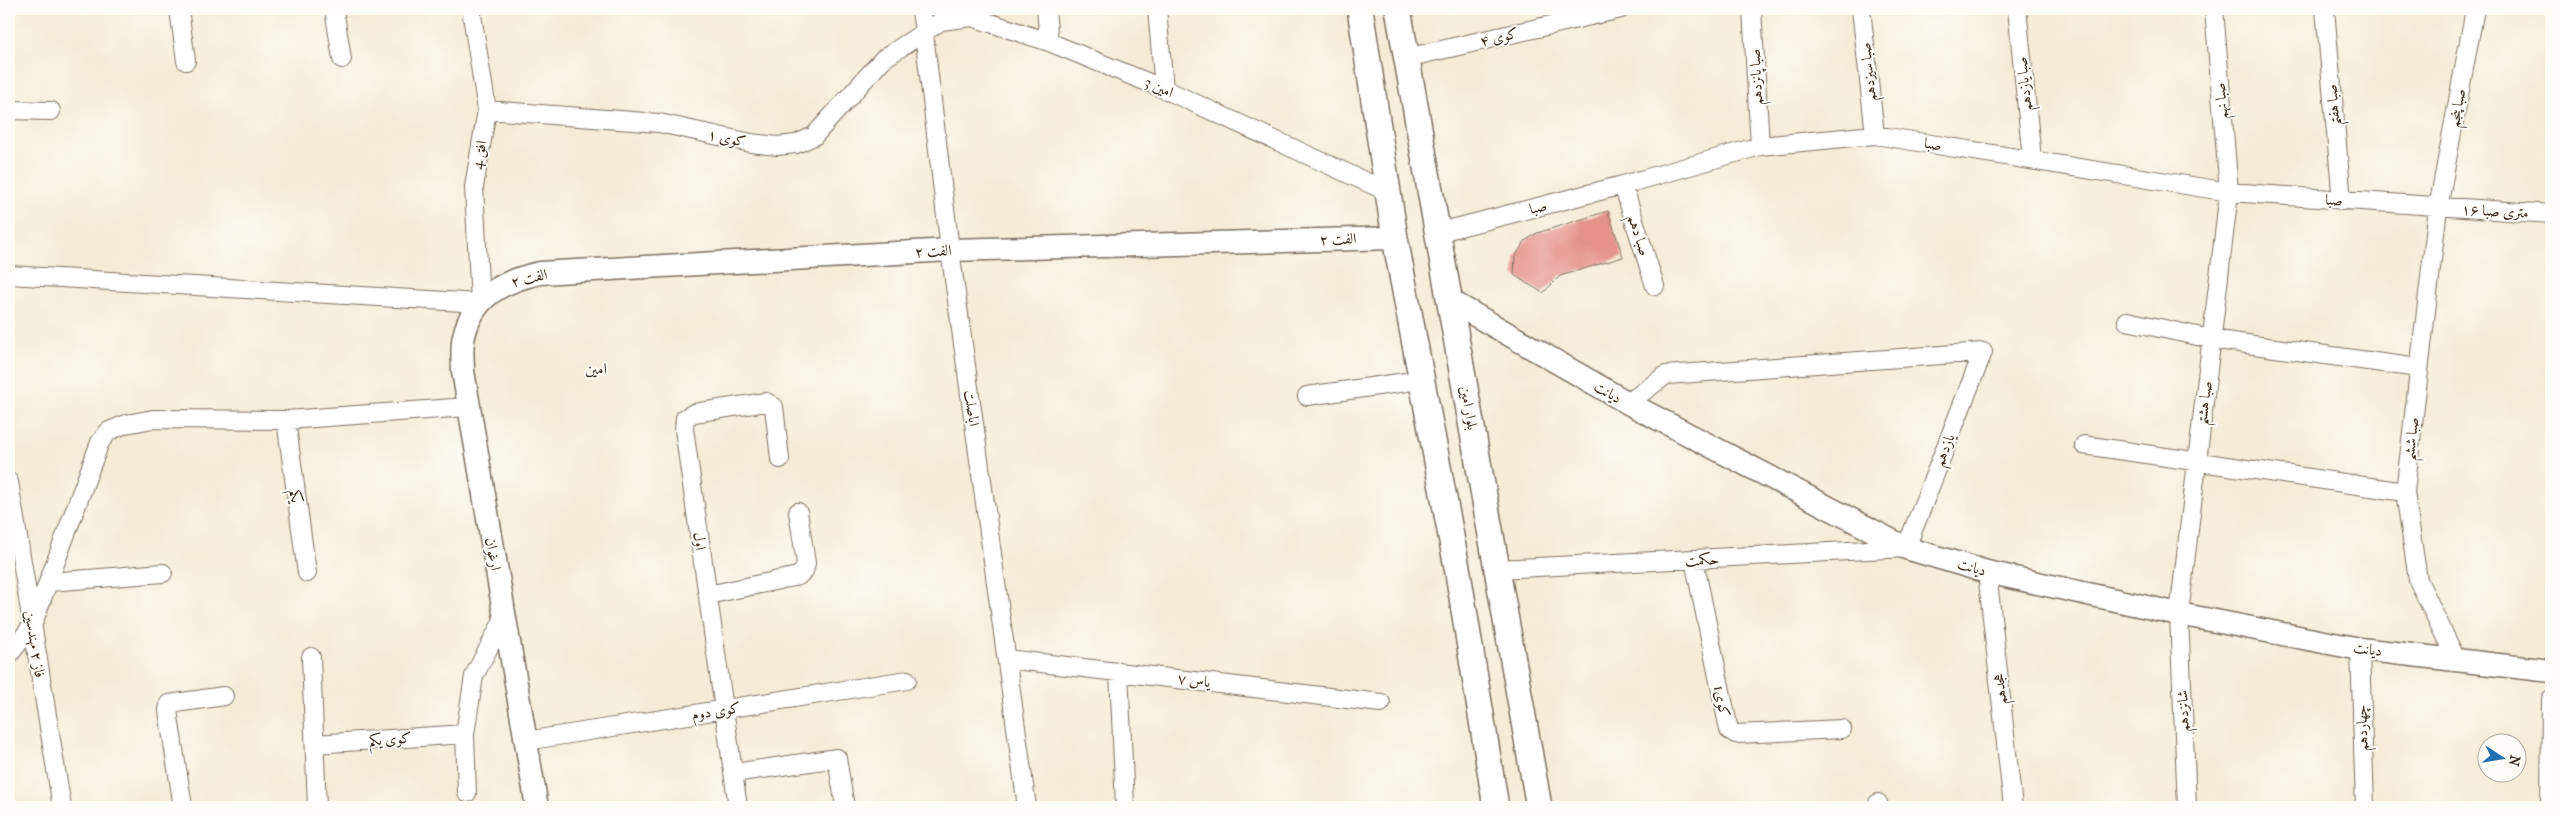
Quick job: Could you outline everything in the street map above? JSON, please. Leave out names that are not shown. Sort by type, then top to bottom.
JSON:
[{"type":"main road","points":[[1360,9],[1395,238],[1420,380],[1458,573],[1496,807]]},
{"type":"main road","name":"بلوار امین","points":[[1398,9],[1436,233],[1498,570],[1539,807]]},
{"type":"main road","points":[[1458,573],[1498,570]]},
{"type":"street","points":[[179,9],[186,62]]},
{"type":"street","points":[[334,9],[342,59]]},
{"type":"street","name":"افق 4","points":[[471,9],[487,110],[474,187],[480,303]]},
{"type":"street","name":"اباصلت","points":[[922,9],[950,250],[1027,807]]},
{"type":"street","points":[[1046,9],[1049,42]]},
{"type":"street","points":[[1157,9],[1164,88]]},
{"type":"street","name":"کوی ۴","points":[[1406,58],[1621,9]]},
{"type":"street","name":"صبا پانزدهم","points":[[1752,9],[1760,146]]},
{"type":"street","name":"صبا سیزدهم","points":[[1861,9],[1874,135]]},
{"type":"street","name":"صبا یازدهم","points":[[2017,9],[2032,159]]},
{"type":"street","name":"صبا نهم","points":[[2214,9],[2229,192]]},
{"type":"street","name":"صبا هفتم","points":[[2325,9],[2342,201]]},
{"type":"street","name":"صبا پنجم","points":[[2438,208],[2475,9]]},
{"type":"street","name":"امین 3","points":[[924,32],[941,21],[972,17],[1049,42],[1164,88],[1388,192]]},
{"type":"street","name":"کوی ۱","points":[[487,110],[659,123],[751,143],[777,146],[796,144],[814,136],[882,59],[924,32]]},
{"type":"street","points":[[9,110],[52,110]]},
{"type":"street","name":"صبا","points":[[1436,233],[1623,185],[1760,146],[1874,135],[2229,192],[2438,208]]},
{"type":"street","name":"صبا دهم","points":[[1623,185],[1655,286]]},
{"type":"street","name":"صبا هشتم","points":[[2178,614],[2229,192]]},
{"type":"street","name":"۱۶ متری صبا","points":[[2438,208],[2551,214]]},
{"type":"street","name":"صبا ششم","points":[[2438,208],[2405,492],[2418,580],[2457,661]]},
{"type":"street","name":"الفت ۲","points":[[480,303],[488,294],[511,280],[540,273],[950,250],[1395,238]]},
{"type":"street","points":[[9,276],[480,303]]},
{"type":"street","name":"دیانت","points":[[1449,300],[1628,403],[1906,548],[1987,572],[2178,614],[2360,649],[2551,671]]},
{"type":"street","name":"ارغوان","points":[[480,303],[473,312],[463,337],[463,371],[537,807]]},
{"type":"street","points":[[2127,322],[2211,339],[2418,368]]},
{"type":"street","name":"یازدهم","points":[[1628,403],[1666,375],[1983,352],[1906,548]]},
{"type":"street","points":[[1307,396],[1420,380]]},
{"type":"street","name":"اول","points":[[738,807],[726,709],[684,429],[686,418],[694,413],[766,402],[774,407],[780,459]]},
{"type":"street","points":[[9,655],[32,626],[50,582],[100,442],[109,431],[126,424],[153,419],[286,420],[468,407]]},
{"type":"street","name":"یکم","points":[[286,420],[307,573]]},
{"type":"street","points":[[2084,445],[2405,492]]},
{"type":"street","name":"فاز ۲ مهندسین","points":[[9,482],[10,501],[62,807]]},
{"type":"street","points":[[708,595],[798,576],[804,571],[806,563],[798,512]]},
{"type":"street","name":"حکمت","points":[[1498,570],[1906,548]]},
{"type":"street","name":"کوی1","points":[[1694,560],[1729,730],[1736,734],[1842,729]]},
{"type":"street","name":"هجدهم","points":[[1987,572],[2014,807]]},
{"type":"street","points":[[50,582],[163,573]]},
{"type":"street","name":"شانزدهم","points":[[2178,614],[2187,807]]},
{"type":"street","points":[[467,793],[465,734],[474,676],[504,618]]},
{"type":"street","name":"چهاردهم","points":[[2360,649],[2365,807]]},
{"type":"street","points":[[311,657],[317,807]]},
{"type":"street","name":"یاس ۷","points":[[1007,659],[1382,704]]},
{"type":"street","points":[[1119,671],[1125,807]]},
{"type":"street","name":"کوی دوم","points":[[526,741],[907,680]]},
{"type":"street","points":[[183,807],[168,711],[169,704],[224,696]]},
{"type":"street","points":[[2550,807],[2551,699]]},
{"type":"street","name":"کوی یکم","points":[[315,744],[465,734]]},
{"type":"street","points":[[734,773],[837,758],[845,807]]},
{"type":"building","points":[[1608,211],[1623,257],[1560,276],[1543,293],[1514,275],[1515,257],[1525,241],[1537,233]]},
{"type":"district","name":"امین","points":[[596,368]]}]
